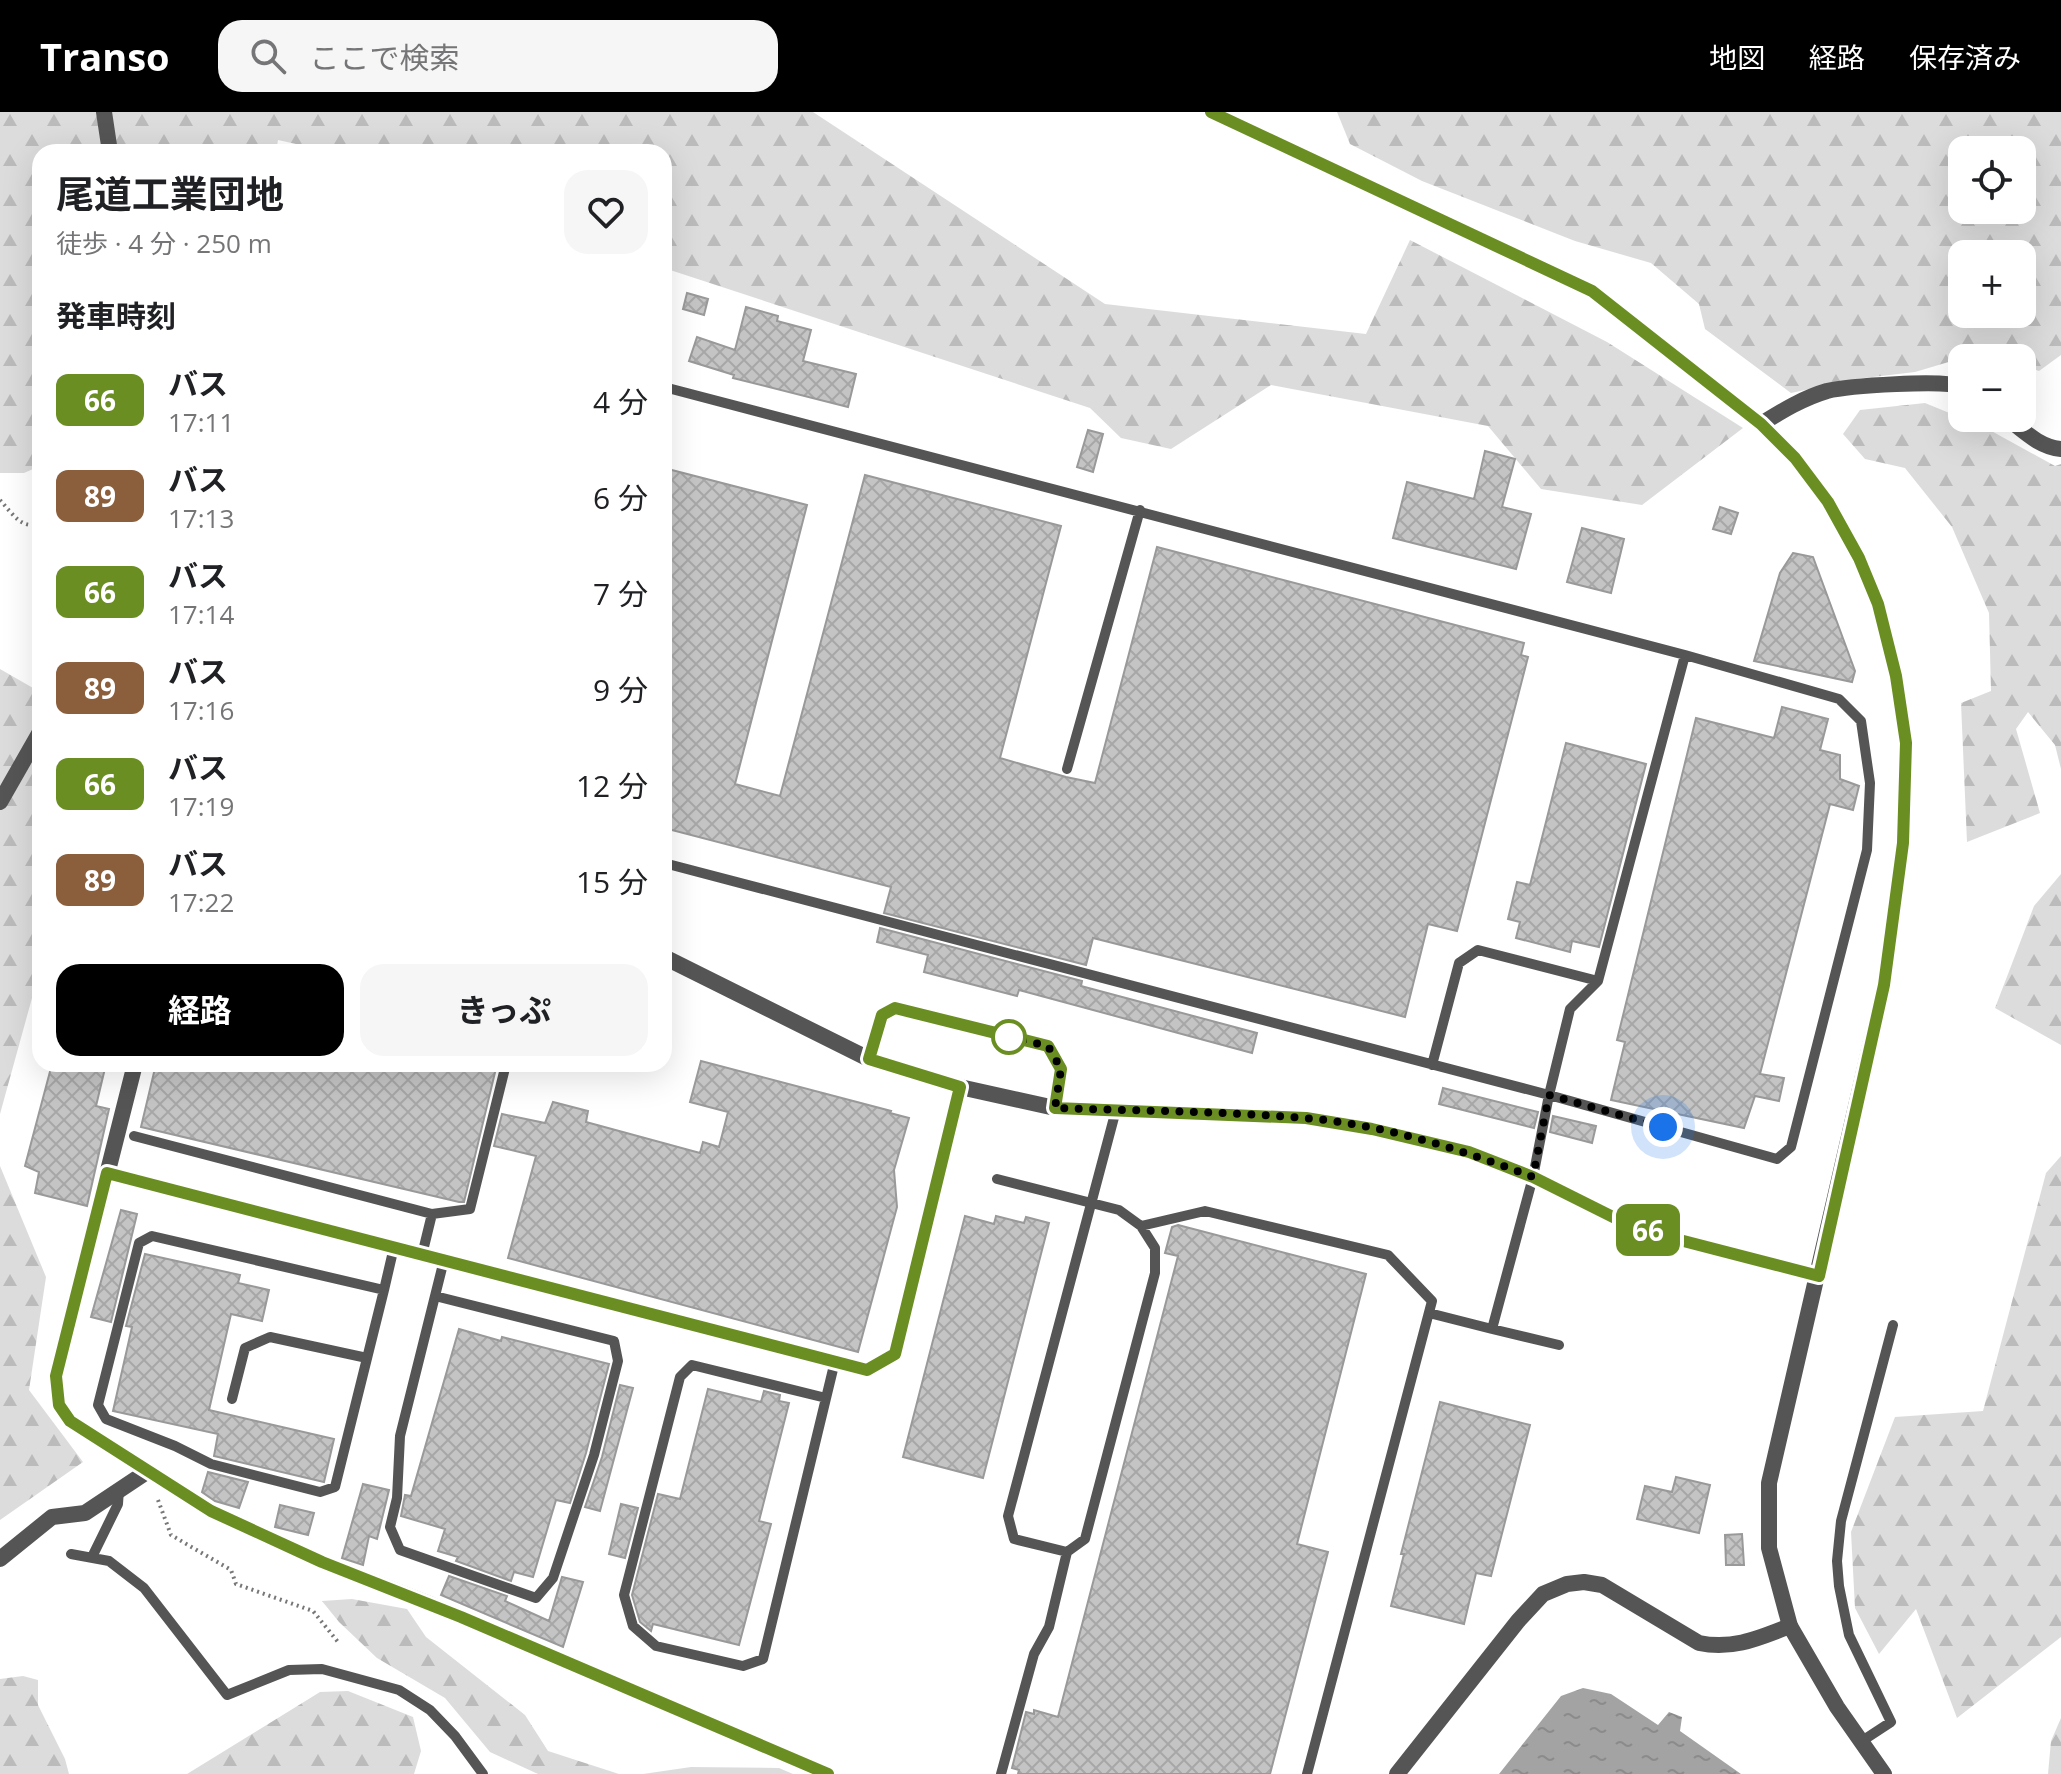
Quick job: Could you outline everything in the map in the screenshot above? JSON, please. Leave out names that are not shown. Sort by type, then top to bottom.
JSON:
[{"type":"street","points":[[104,112],[109,144]]},
{"type":"street","points":[[1211,112],[1592,291],[1761,424],[1795,458],[1828,502],[1859,558],[1878,604],[1896,676],[1906,743],[1903,843],[1884,985],[1769,1483],[1769,1548],[1790,1626],[1837,1707],[1884,1774]]},
{"type":"street","points":[[1761,424],[1799,402],[1829,391],[1939,382],[1948,384]]},
{"type":"street","points":[[2025,432],[2048,447],[2061,449]]},
{"type":"street","points":[[0,802],[32,746]]},
{"type":"street","points":[[672,961],[869,1059],[960,1087],[1055,1108],[1306,1118],[1372,1129],[1469,1152],[1533,1177],[1623,1222],[1668,1237],[1819,1276]]},
{"type":"street","points":[[133,1072],[56,1376],[59,1405],[70,1421],[211,1511],[322,1562],[446,1611],[828,1774]]},
{"type":"street","points":[[107,1173],[867,1370],[895,1354],[960,1087]]},
{"type":"street","points":[[0,1559],[52,1517],[85,1513],[148,1471]]},
{"type":"street","points":[[1397,1774],[1518,1621],[1543,1594],[1553,1588],[1584,1582],[1602,1585],[1699,1643],[1713,1646],[1746,1643],[1790,1626]]},
{"type":"lane","points":[[672,389],[1140,510],[1839,699],[1861,721],[1870,783],[1867,850],[1791,1147],[1777,1159],[1549,1095],[672,865]]},
{"type":"lane","points":[[1067,769],[1140,510]]},
{"type":"lane","points":[[1492,1329],[1533,1177],[1570,1009],[1598,981],[1685,655]]},
{"type":"lane","points":[[1432,1065],[1459,963],[1478,950],[1598,981]]},
{"type":"lane","points":[[869,1059],[882,1015],[895,1008],[1048,1046],[1061,1069],[1055,1108]]},
{"type":"lane","points":[[134,1136],[432,1214],[470,1209],[504,1072]]},
{"type":"lane","points":[[1067,1552],[1014,1539],[1008,1516],[1116,1110]]},
{"type":"lane","points":[[997,1179],[1119,1210],[1141,1226],[1155,1248],[1155,1273],[1085,1539],[1067,1552],[1049,1627],[1034,1654],[1001,1774]]},
{"type":"lane","points":[[1141,1226],[1205,1211],[1388,1255],[1432,1301],[1307,1774]]},
{"type":"lane","points":[[422,1255],[432,1214]]},
{"type":"lane","points":[[384,1290],[152,1236],[139,1243],[98,1405],[106,1419],[211,1464],[320,1492],[335,1487],[384,1290],[394,1247]]},
{"type":"lane","points":[[435,1296],[614,1341],[618,1361],[594,1455],[553,1578],[536,1598],[400,1550],[390,1527],[397,1498],[400,1436],[435,1296],[444,1260]]},
{"type":"lane","points":[[1429,1313],[1559,1345]]},
{"type":"lane","points":[[1862,1741],[1891,1722],[1849,1635],[1837,1561],[1841,1521],[1893,1325]]},
{"type":"lane","points":[[232,1399],[245,1348],[270,1337],[367,1358]]},
{"type":"lane","points":[[826,1398],[692,1365],[680,1377],[624,1595],[633,1626],[656,1646],[743,1666],[763,1659],[835,1361]]},
{"type":"lane","points":[[92,1557],[118,1504],[119,1488]]},
{"type":"lane","points":[[71,1554],[109,1561],[144,1588],[227,1695],[289,1670],[322,1669],[399,1690],[430,1710],[455,1736],[483,1774]]},
{"type":"path","points":[[0,500],[22,524],[32,527]]},
{"type":"path","points":[[148,1471],[171,1535],[231,1570],[236,1584],[313,1611],[338,1642]]},
{"type":"green space","points":[[0,112],[813,112],[1105,304],[1366,334],[1410,240],[1607,342],[1743,428],[1642,505],[1541,489],[1488,426],[1271,385],[1171,449],[1121,438],[1090,408],[672,271],[672,144],[296,144],[278,140],[277,144],[32,144],[32,470],[24,473],[0,473]]},
{"type":"green space","points":[[1337,112],[2061,112],[2061,355],[2039,371],[2036,370],[2036,344],[1948,344],[1948,362],[1915,372],[1856,379],[1791,393],[1705,329],[1699,304],[1651,263],[1575,241],[1422,181],[1350,144]]},
{"type":"green space","points":[[1925,403],[1948,412],[1948,432],[1993,432],[2055,466],[2061,464],[2061,769],[2055,745],[2028,712],[2016,729],[2040,813],[1967,842],[1961,703],[1991,691],[1989,613],[1952,527],[1905,468],[1865,459],[1843,434],[1860,410]]},
{"type":"green space","points":[[0,669],[32,687],[32,998],[0,1114]]},
{"type":"green space","points":[[2061,874],[2061,1045],[1995,1008],[2034,906]]},
{"type":"green space","points":[[2061,1156],[2061,1637],[1957,1718],[1916,1609],[1879,1654],[1855,1608],[1851,1532],[1895,1417],[1983,1411],[2046,1173]]},
{"type":"green space","points":[[0,1166],[46,1277],[29,1390],[83,1462],[0,1520]]},
{"type":"green space","points":[[352,1599],[407,1609],[426,1637],[525,1715],[548,1751],[619,1774],[538,1774],[490,1752],[445,1698],[377,1658],[322,1601]]},
{"type":"green space","points":[[23,1676],[38,1680],[38,1705],[65,1759],[69,1774],[0,1774],[0,1679]]},
{"type":"green space","points":[[348,1691],[413,1717],[421,1751],[414,1774],[187,1774],[320,1692]]},
{"type":"green space","points":[[2061,1718],[2061,1774],[2048,1774],[2051,1741]]},
{"type":"green space","points":[[691,1767],[779,1768],[793,1774],[643,1774]]},
{"type":"water","points":[[1583,1688],[1611,1694],[1658,1725],[1669,1712],[1682,1717],[1680,1731],[1741,1774],[1499,1774],[1561,1696]]},
{"type":"building","points":[[687,293],[708,299],[704,315],[683,309]]},
{"type":"building","points":[[746,307],[778,316],[777,321],[811,330],[803,361],[856,374],[848,407],[733,378],[734,375],[689,361],[697,337],[735,350]]},
{"type":"building","points":[[1088,430],[1103,434],[1093,472],[1077,467]]},
{"type":"building","points":[[1485,451],[1515,459],[1502,507],[1531,514],[1516,569],[1393,538],[1407,482],[1474,499]]},
{"type":"building","points":[[672,470],[807,505],[735,784],[780,796],[865,475],[1061,526],[1000,758],[1066,777],[1095,783],[1157,547],[1524,643],[1521,655],[1528,657],[1457,931],[1428,924],[1405,1017],[1093,938],[1086,965],[884,913],[891,887],[672,830]]},
{"type":"building","points":[[1720,507],[1738,513],[1731,534],[1713,529]]},
{"type":"building","points":[[1582,528],[1624,539],[1611,593],[1567,582]]},
{"type":"building","points":[[1793,553],[1813,557],[1855,671],[1852,682],[1754,661],[1780,573]]},
{"type":"building","points":[[1782,707],[1828,719],[1820,750],[1840,755],[1840,779],[1859,786],[1853,810],[1830,804],[1760,1074],[1784,1078],[1779,1101],[1755,1096],[1744,1128],[1611,1100],[1625,1042],[1617,1040],[1696,718],[1774,738]]},
{"type":"building","points":[[1566,743],[1646,764],[1599,947],[1572,941],[1570,952],[1516,938],[1520,922],[1508,919],[1517,882],[1530,885]]},
{"type":"building","points":[[880,928],[1082,981],[1081,986],[1257,1033],[1252,1053],[1019,990],[1017,996],[924,972],[928,955],[877,942]]},
{"type":"building","points":[[701,1061],[909,1118],[894,1170],[897,1207],[858,1352],[508,1258],[536,1156],[494,1146],[502,1114],[545,1123],[553,1102],[588,1111],[586,1122],[700,1153],[703,1142],[719,1147],[728,1112],[690,1102]]},
{"type":"building","points":[[50,1072],[104,1072],[96,1106],[109,1109],[87,1206],[35,1193],[39,1172],[25,1166]]},
{"type":"building","points":[[154,1072],[495,1072],[464,1202],[141,1127]]},
{"type":"building","points":[[1443,1088],[1538,1112],[1534,1128],[1439,1104]]},
{"type":"building","points":[[1553,1116],[1596,1126],[1592,1143],[1550,1132]]},
{"type":"building","points":[[121,1210],[137,1214],[111,1322],[91,1317]]},
{"type":"building","points":[[965,1216],[994,1224],[996,1216],[1024,1223],[1026,1217],[1049,1223],[983,1478],[903,1457]]},
{"type":"building","points":[[1178,1225],[1366,1274],[1297,1544],[1328,1552],[1270,1774],[1018,1774],[1019,1770],[1012,1768],[1026,1712],[1034,1714],[1034,1710],[1058,1717],[1178,1256],[1165,1253],[1172,1227]]},
{"type":"building","points":[[145,1254],[240,1275],[238,1283],[269,1290],[262,1321],[231,1314],[209,1410],[334,1439],[324,1482],[214,1456],[218,1434],[113,1411],[132,1327],[126,1326]]},
{"type":"building","points":[[459,1329],[609,1364],[570,1503],[556,1500],[533,1577],[514,1572],[511,1581],[456,1561],[458,1557],[438,1551],[445,1529],[401,1516],[405,1495],[411,1496]]},
{"type":"building","points":[[620,1385],[633,1388],[600,1511],[585,1507],[602,1457]]},
{"type":"building","points":[[708,1389],[761,1402],[764,1391],[780,1395],[779,1401],[789,1403],[759,1521],[771,1524],[739,1645],[653,1624],[651,1631],[640,1622],[632,1595],[658,1494],[680,1499]]},
{"type":"building","points":[[1440,1402],[1530,1425],[1491,1576],[1476,1573],[1464,1624],[1391,1606],[1404,1554],[1401,1554]]},
{"type":"building","points":[[208,1472],[248,1482],[239,1508],[215,1501],[202,1492]]},
{"type":"building","points":[[1676,1477],[1710,1485],[1699,1533],[1637,1519],[1645,1486],[1672,1492]]},
{"type":"building","points":[[363,1484],[389,1490],[377,1539],[369,1536],[363,1565],[342,1558]]},
{"type":"building","points":[[621,1504],[638,1508],[625,1558],[609,1554]]},
{"type":"building","points":[[280,1505],[314,1513],[308,1535],[275,1527]]},
{"type":"building","points":[[1742,1534],[1744,1565],[1726,1565],[1725,1535]]},
{"type":"building","points":[[449,1576],[507,1596],[505,1601],[549,1621],[562,1577],[583,1582],[563,1647],[441,1595]]},
{"type":"bus line","name":"66","points":[[828,1774],[461,1617],[322,1562],[211,1511],[70,1421],[59,1405],[56,1376],[107,1173],[867,1370],[895,1354],[960,1087],[869,1059],[882,1015],[895,1008],[1048,1046],[1061,1069],[1055,1108],[1306,1118],[1372,1129],[1469,1152],[1533,1177],[1623,1222],[1668,1237],[1819,1276],[1884,985],[1903,843],[1906,743],[1896,676],[1878,604],[1859,558],[1828,502],[1795,458],[1761,424],[1592,291],[1211,112]]},
{"type":"route","points":[[1009,1037],[1048,1046],[1061,1069],[1055,1108],[1306,1118],[1372,1129],[1469,1152],[1533,1177],[1549,1095],[1663,1127]]}]
